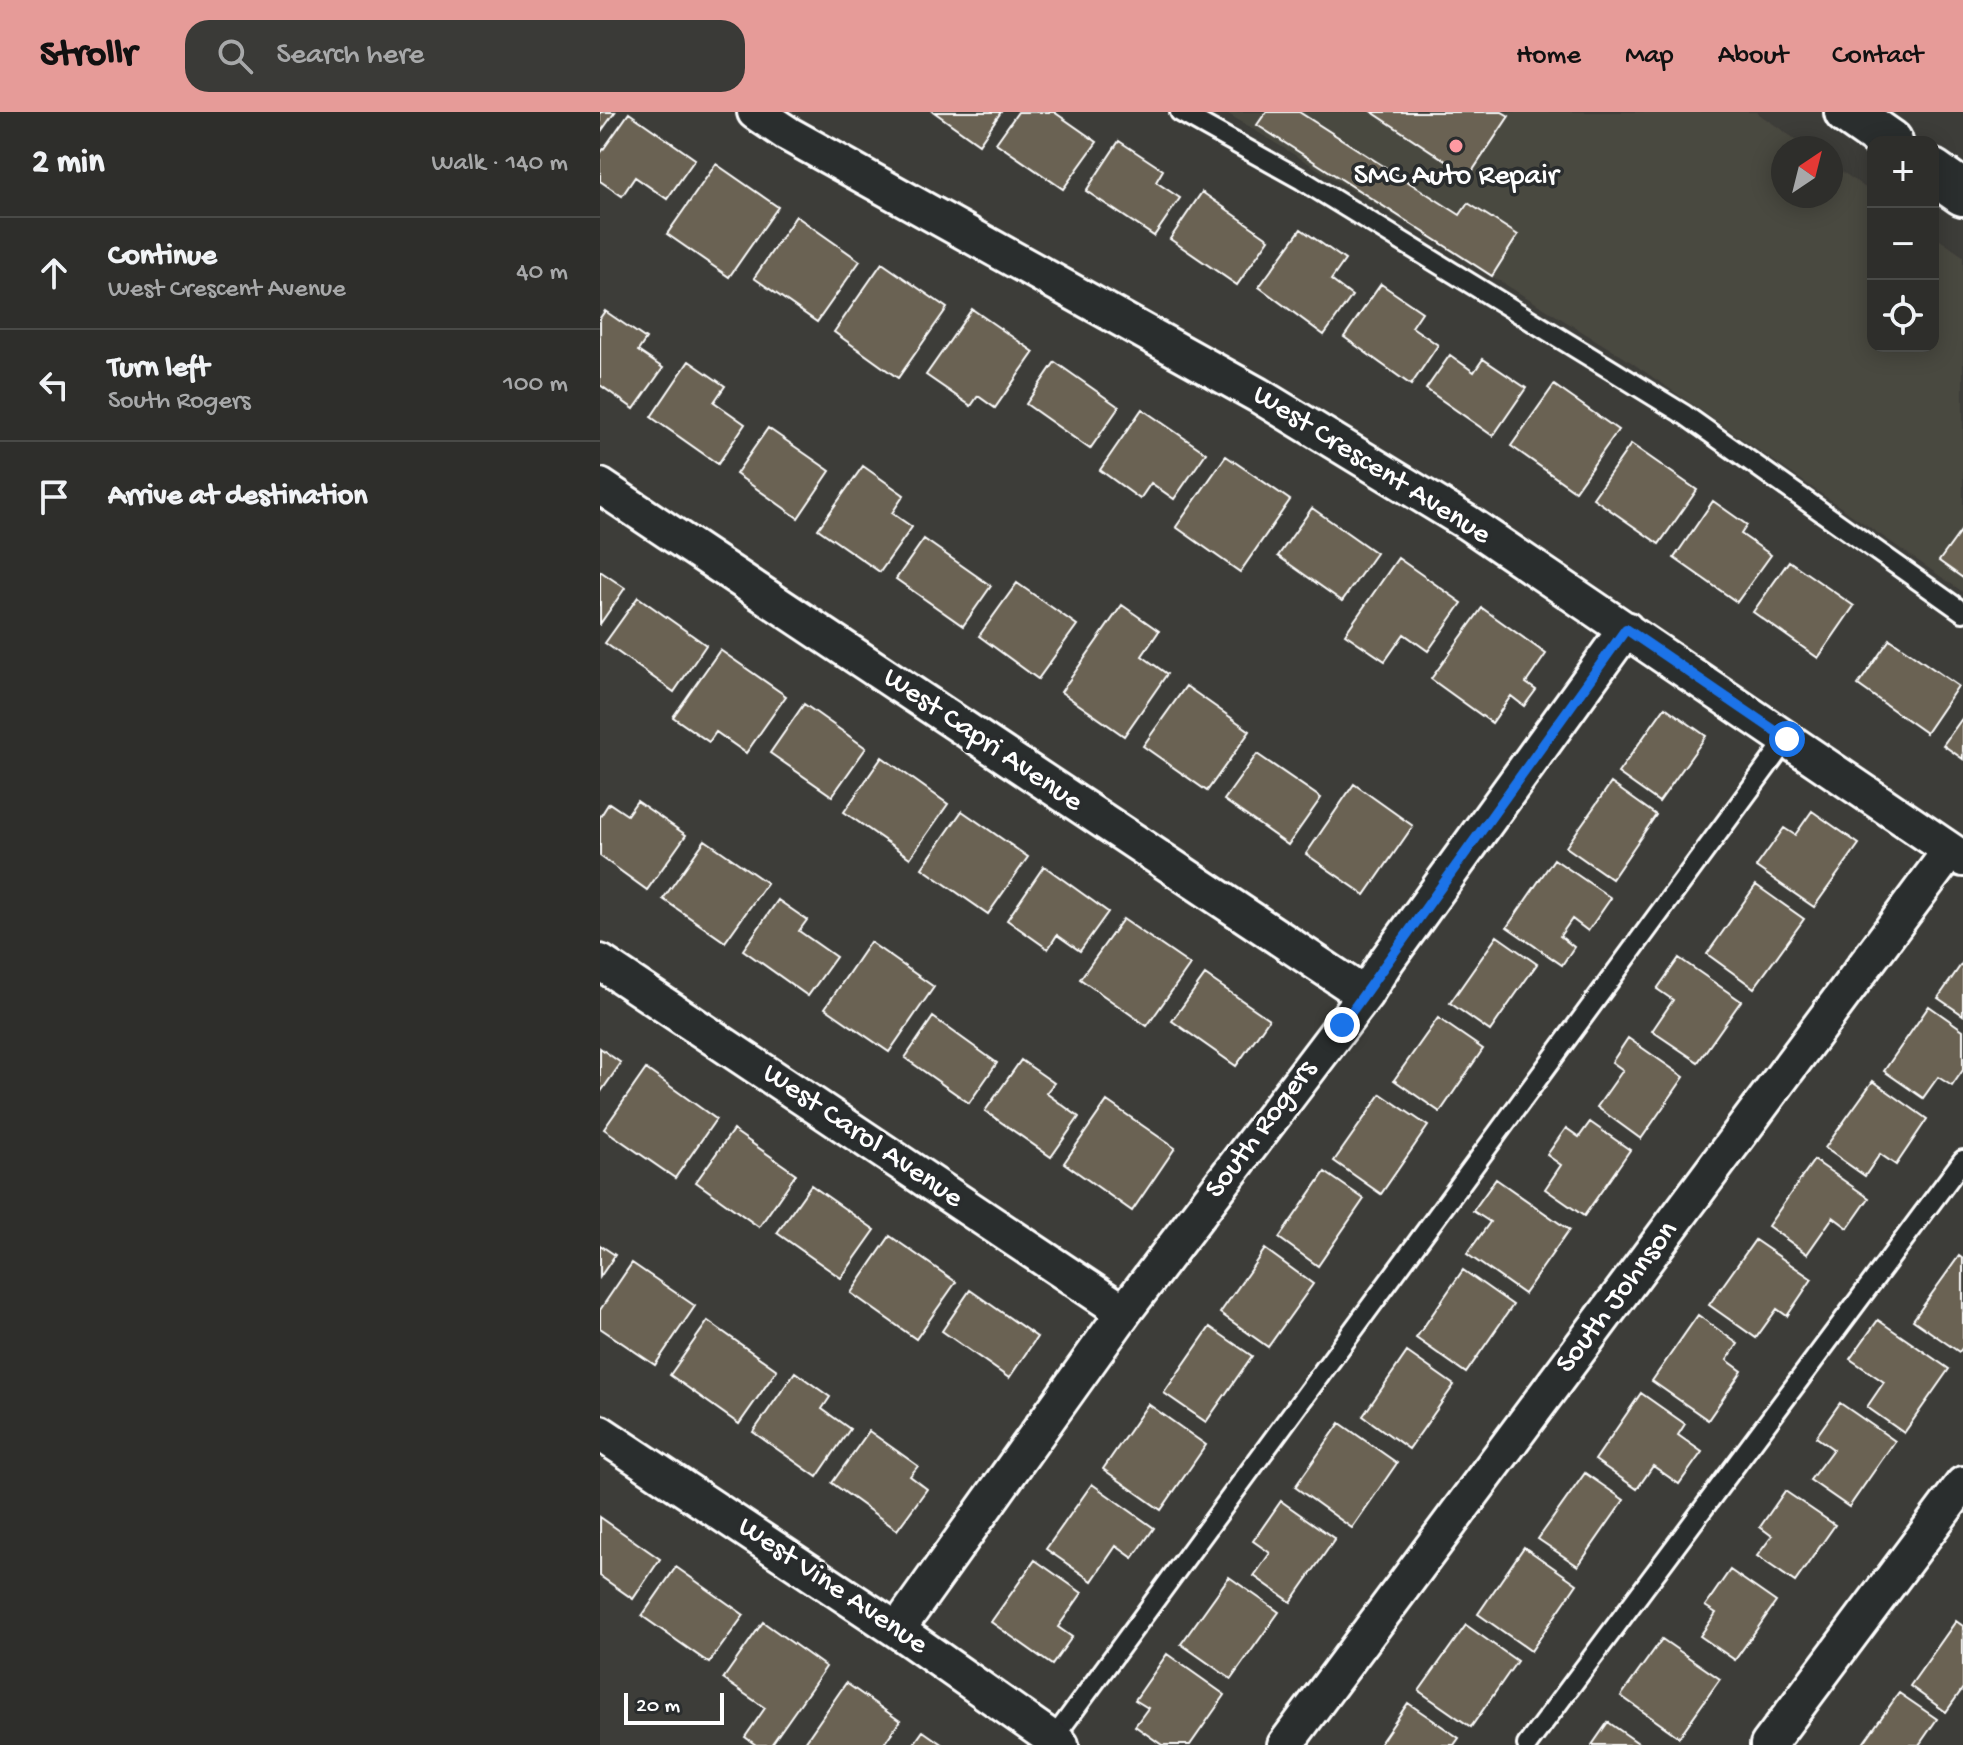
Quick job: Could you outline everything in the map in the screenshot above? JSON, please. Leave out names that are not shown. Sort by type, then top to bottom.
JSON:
[{"type":"main road","points":[[1847,112],[1881,136]]},
{"type":"main road","points":[[1939,176],[1963,193]]},
{"type":"street","name":"West Crescent Avenue","points":[[755,112],[788,134],[1258,395],[1468,523],[1957,855]]},
{"type":"street","name":"West Capri Avenue","points":[[600,486],[1365,995]]},
{"type":"street","name":"South Rogers","points":[[897,1630],[1124,1312],[1365,995],[1387,960],[1626,629]]},
{"type":"street","name":"South Johnson","points":[[1285,1745],[1957,855]]},
{"type":"street","name":"West Carol Avenue","points":[[600,962],[1124,1312]]},
{"type":"street","name":"West Vine Avenue","points":[[600,1433],[897,1630],[1054,1743]]},
{"type":"street","points":[[1768,1745],[1963,1484]]},
{"type":"lane","points":[[1180,112],[1302,180],[1685,415],[1963,612]]},
{"type":"lane","points":[[1054,1743],[1787,739]]},
{"type":"lane","points":[[1527,1745],[1963,1160]]},
{"type":"shaded area","points":[[1225,112],[1756,112],[1791,136],[1771,136],[1771,208],[1843,208],[1843,172],[1867,189],[1867,352],[1939,352],[1939,239],[1963,256],[1963,592],[1625,358]]},
{"type":"building","points":[[600,112],[615,112],[600,133]]},
{"type":"building","points":[[934,112],[1001,112],[979,144]]},
{"type":"building","points":[[1018,112],[1054,112],[1097,142],[1063,189],[996,143]]},
{"type":"building","points":[[1266,112],[1299,112],[1460,215],[1468,203],[1518,235],[1492,276],[1257,125]]},
{"type":"building","name":"SMC Auto Repair","points":[[1372,112],[1502,112],[1509,116],[1469,176]]},
{"type":"building","points":[[629,113],[695,159],[667,199],[635,177],[622,196],[600,181],[600,154]]},
{"type":"building","points":[[1119,141],[1163,170],[1156,182],[1180,198],[1154,236],[1086,191]]},
{"type":"building","points":[[716,164],[778,207],[729,277],[667,234]]},
{"type":"building","points":[[1202,192],[1269,239],[1237,285],[1170,239]]},
{"type":"building","points":[[796,216],[860,261],[817,322],[754,278]]},
{"type":"building","points":[[1301,229],[1345,260],[1331,280],[1352,296],[1324,335],[1259,287]]},
{"type":"building","points":[[882,263],[947,308],[898,378],[834,332]]},
{"type":"building","points":[[1381,284],[1422,312],[1412,327],[1438,345],[1411,385],[1344,337]]},
{"type":"building","points":[[972,309],[1034,352],[995,408],[978,396],[971,406],[926,375]]},
{"type":"building","points":[[605,311],[646,339],[638,351],[663,368],[634,409],[600,385],[600,318]]},
{"type":"building","points":[[1450,355],[1474,372],[1483,359],[1526,388],[1493,436],[1426,389]]},
{"type":"building","points":[[689,361],[725,386],[714,402],[745,424],[718,464],[651,417]]},
{"type":"building","points":[[1055,362],[1119,407],[1090,449],[1026,404]]},
{"type":"building","points":[[1554,385],[1618,430],[1575,491],[1511,446]]},
{"type":"building","points":[[1142,409],[1206,453],[1174,499],[1151,483],[1140,499],[1100,470]]},
{"type":"building","points":[[768,428],[830,471],[798,518],[736,474]]},
{"type":"building","points":[[1631,444],[1697,490],[1659,544],[1593,498]]},
{"type":"building","points":[[1226,456],[1290,500],[1240,572],[1176,527]]},
{"type":"building","points":[[863,466],[904,495],[892,513],[912,527],[880,572],[818,529]]},
{"type":"building","points":[[1713,501],[1747,525],[1741,534],[1771,555],[1737,602],[1674,558]]},
{"type":"building","points":[[1312,508],[1376,553],[1342,601],[1278,556]]},
{"type":"building","points":[[1963,528],[1963,578],[1939,561]]},
{"type":"building","points":[[924,539],[991,586],[963,626],[896,579]]},
{"type":"building","points":[[1398,558],[1462,603],[1428,651],[1404,634],[1385,661],[1345,634]]},
{"type":"building","points":[[1789,561],[1854,606],[1818,658],[1753,612]]},
{"type":"building","points":[[600,571],[625,588],[600,624]]},
{"type":"building","points":[[1017,583],[1077,625],[1038,679],[979,636]]},
{"type":"building","points":[[638,597],[706,645],[674,692],[605,643]]},
{"type":"building","points":[[1122,605],[1159,631],[1142,656],[1167,674],[1124,736],[1061,692]]},
{"type":"building","points":[[1482,608],[1546,654],[1526,683],[1536,690],[1524,706],[1511,696],[1492,723],[1431,679]]},
{"type":"building","points":[[1890,639],[1958,686],[1926,733],[1858,685]]},
{"type":"building","points":[[720,650],[786,696],[746,753],[716,732],[709,742],[673,717]]},
{"type":"building","points":[[1186,686],[1250,731],[1207,791],[1143,746]]},
{"type":"building","points":[[804,704],[866,748],[832,796],[770,753]]},
{"type":"building","points":[[1665,707],[1706,736],[1659,802],[1618,773]]},
{"type":"building","points":[[1963,717],[1963,759],[1943,745]]},
{"type":"building","points":[[1257,754],[1321,798],[1288,845],[1224,800]]},
{"type":"building","points":[[882,757],[948,804],[910,858],[844,812]]},
{"type":"building","points":[[1611,783],[1656,815],[1612,879],[1566,847]]},
{"type":"building","points":[[1354,784],[1413,826],[1365,895],[1306,854]]},
{"type":"building","points":[[637,801],[686,835],[647,890],[600,856],[600,817],[609,803],[627,815]]},
{"type":"building","points":[[962,811],[1028,857],[988,914],[922,868]]},
{"type":"building","points":[[1812,811],[1859,844],[1814,907],[1756,867],[1784,828],[1795,835]]},
{"type":"building","points":[[705,840],[767,883],[725,942],[663,899]]},
{"type":"building","points":[[1554,859],[1611,898],[1588,931],[1572,919],[1560,936],[1574,947],[1562,965],[1507,927]]},
{"type":"building","points":[[1044,866],[1108,912],[1080,951],[1057,935],[1048,949],[1007,920]]},
{"type":"building","points":[[1756,885],[1804,919],[1754,988],[1707,954]]},
{"type":"building","points":[[778,900],[807,920],[799,931],[836,957],[808,996],[743,950]]},
{"type":"building","points":[[1123,919],[1190,965],[1147,1026],[1080,979]]},
{"type":"building","points":[[1497,936],[1537,964],[1490,1031],[1450,1003]]},
{"type":"building","points":[[870,942],[934,987],[889,1052],[825,1008]]},
{"type":"building","points":[[1679,958],[1741,1001],[1698,1062],[1652,1031],[1673,1000],[1657,989]]},
{"type":"building","points":[[1963,962],[1963,1015],[1938,998]]},
{"type":"building","points":[[1205,975],[1269,1019],[1236,1066],[1172,1021]]},
{"type":"building","points":[[1929,1006],[1963,1030],[1963,1070],[1952,1086],[1938,1077],[1923,1098],[1884,1071]]},
{"type":"building","points":[[933,1017],[997,1063],[969,1103],[905,1058]]},
{"type":"building","points":[[1438,1018],[1483,1049],[1440,1112],[1394,1080]]},
{"type":"building","points":[[1628,1038],[1684,1077],[1641,1139],[1597,1107],[1623,1070],[1612,1062]]},
{"type":"building","points":[[600,1048],[621,1063],[600,1093]]},
{"type":"building","points":[[1021,1060],[1054,1083],[1046,1093],[1079,1117],[1051,1157],[985,1111]]},
{"type":"building","points":[[646,1069],[716,1119],[675,1178],[604,1129]]},
{"type":"building","points":[[1873,1081],[1927,1119],[1896,1165],[1880,1154],[1865,1176],[1825,1148]]},
{"type":"building","points":[[1381,1094],[1428,1126],[1381,1194],[1334,1161]]},
{"type":"building","points":[[1107,1101],[1175,1148],[1132,1211],[1064,1163]]},
{"type":"building","points":[[1590,1122],[1630,1150],[1584,1216],[1545,1189],[1561,1165],[1547,1155],[1566,1128],[1579,1137]]},
{"type":"building","points":[[733,1130],[796,1174],[759,1227],[696,1182]]},
{"type":"building","points":[[1814,1160],[1869,1198],[1848,1228],[1833,1217],[1807,1254],[1768,1226]]},
{"type":"building","points":[[1325,1172],[1364,1199],[1318,1266],[1279,1238]]},
{"type":"building","points":[[1496,1179],[1569,1230],[1524,1294],[1467,1254],[1490,1222],[1473,1211]]},
{"type":"building","points":[[811,1185],[875,1230],[841,1278],[777,1233]]},
{"type":"building","points":[[890,1236],[956,1282],[916,1339],[851,1293]]},
{"type":"building","points":[[1755,1240],[1812,1279],[1787,1316],[1777,1309],[1756,1338],[1709,1305]]},
{"type":"building","points":[[600,1245],[615,1255],[600,1277]]},
{"type":"building","points":[[1265,1249],[1313,1284],[1268,1347],[1220,1313]]},
{"type":"building","points":[[1959,1256],[1963,1259],[1963,1347],[1959,1352],[1913,1320]]},
{"type":"building","points":[[632,1263],[695,1306],[655,1365],[600,1328],[600,1310]]},
{"type":"building","points":[[1463,1270],[1513,1305],[1466,1373],[1416,1338]]},
{"type":"building","points":[[970,1290],[1037,1337],[1009,1378],[942,1331]]},
{"type":"building","points":[[1698,1315],[1738,1344],[1727,1360],[1742,1371],[1708,1420],[1652,1381]]},
{"type":"building","points":[[1878,1320],[1949,1369],[1904,1433],[1867,1407],[1884,1382],[1850,1359]]},
{"type":"building","points":[[708,1321],[777,1370],[739,1424],[670,1375]]},
{"type":"building","points":[[1210,1327],[1252,1356],[1206,1422],[1164,1393]]},
{"type":"building","points":[[1407,1352],[1454,1385],[1409,1449],[1363,1416]]},
{"type":"building","points":[[795,1372],[830,1397],[822,1409],[850,1429],[817,1477],[753,1432]]},
{"type":"building","points":[[1641,1393],[1685,1424],[1678,1435],[1702,1452],[1679,1484],[1653,1466],[1637,1489],[1595,1460]]},
{"type":"building","points":[[1840,1403],[1895,1441],[1849,1507],[1810,1480],[1833,1449],[1816,1437]]},
{"type":"building","points":[[1148,1404],[1206,1445],[1161,1510],[1103,1469]]},
{"type":"building","points":[[1340,1423],[1397,1463],[1352,1528],[1295,1487]]},
{"type":"building","points":[[869,1431],[918,1466],[910,1476],[927,1489],[897,1530],[832,1483]]},
{"type":"building","points":[[1585,1473],[1624,1500],[1578,1566],[1538,1539]]},
{"type":"building","points":[[1092,1484],[1154,1528],[1133,1558],[1116,1546],[1092,1581],[1046,1549]]},
{"type":"building","points":[[1785,1491],[1835,1525],[1795,1582],[1757,1556],[1772,1536],[1760,1527]]},
{"type":"building","points":[[1281,1501],[1335,1539],[1291,1602],[1254,1576],[1270,1553],[1253,1541]]},
{"type":"building","points":[[600,1517],[660,1559],[633,1599],[600,1576]]},
{"type":"building","points":[[1524,1547],[1577,1584],[1531,1651],[1478,1614]]},
{"type":"building","points":[[1035,1560],[1082,1593],[1058,1627],[1072,1637],[1052,1665],[991,1622]]},
{"type":"building","points":[[676,1567],[744,1615],[709,1663],[642,1616]]},
{"type":"building","points":[[1730,1570],[1776,1602],[1735,1660],[1700,1636],[1716,1613],[1705,1606]]},
{"type":"building","points":[[1229,1577],[1279,1612],[1231,1679],[1181,1644]]},
{"type":"building","points":[[1956,1621],[1963,1626],[1963,1688],[1946,1712],[1910,1686]]},
{"type":"building","points":[[763,1622],[826,1667],[771,1745],[756,1745],[745,1737],[765,1708],[723,1679]]},
{"type":"building","points":[[1466,1625],[1517,1661],[1471,1727],[1419,1691]]},
{"type":"building","points":[[1662,1639],[1720,1679],[1679,1737],[1621,1696]]},
{"type":"building","points":[[1167,1654],[1225,1695],[1190,1745],[1162,1745],[1135,1726],[1148,1708],[1135,1700]]},
{"type":"building","points":[[846,1683],[900,1721],[883,1745],[803,1745]]},
{"type":"building","points":[[1899,1693],[1937,1719],[1919,1745],[1862,1745]]},
{"type":"building","points":[[1408,1703],[1459,1738],[1454,1745],[1379,1745]]},
{"type":"building","points":[[1608,1722],[1641,1745],[1592,1745]]},
{"type":"building","points":[[923,1731],[943,1745],[913,1745]]},
{"type":"place","name":"SMC Auto Repair","points":[[1456,146]]},
{"type":"route","points":[[1342,1025],[1626,629],[1787,739]]}]
